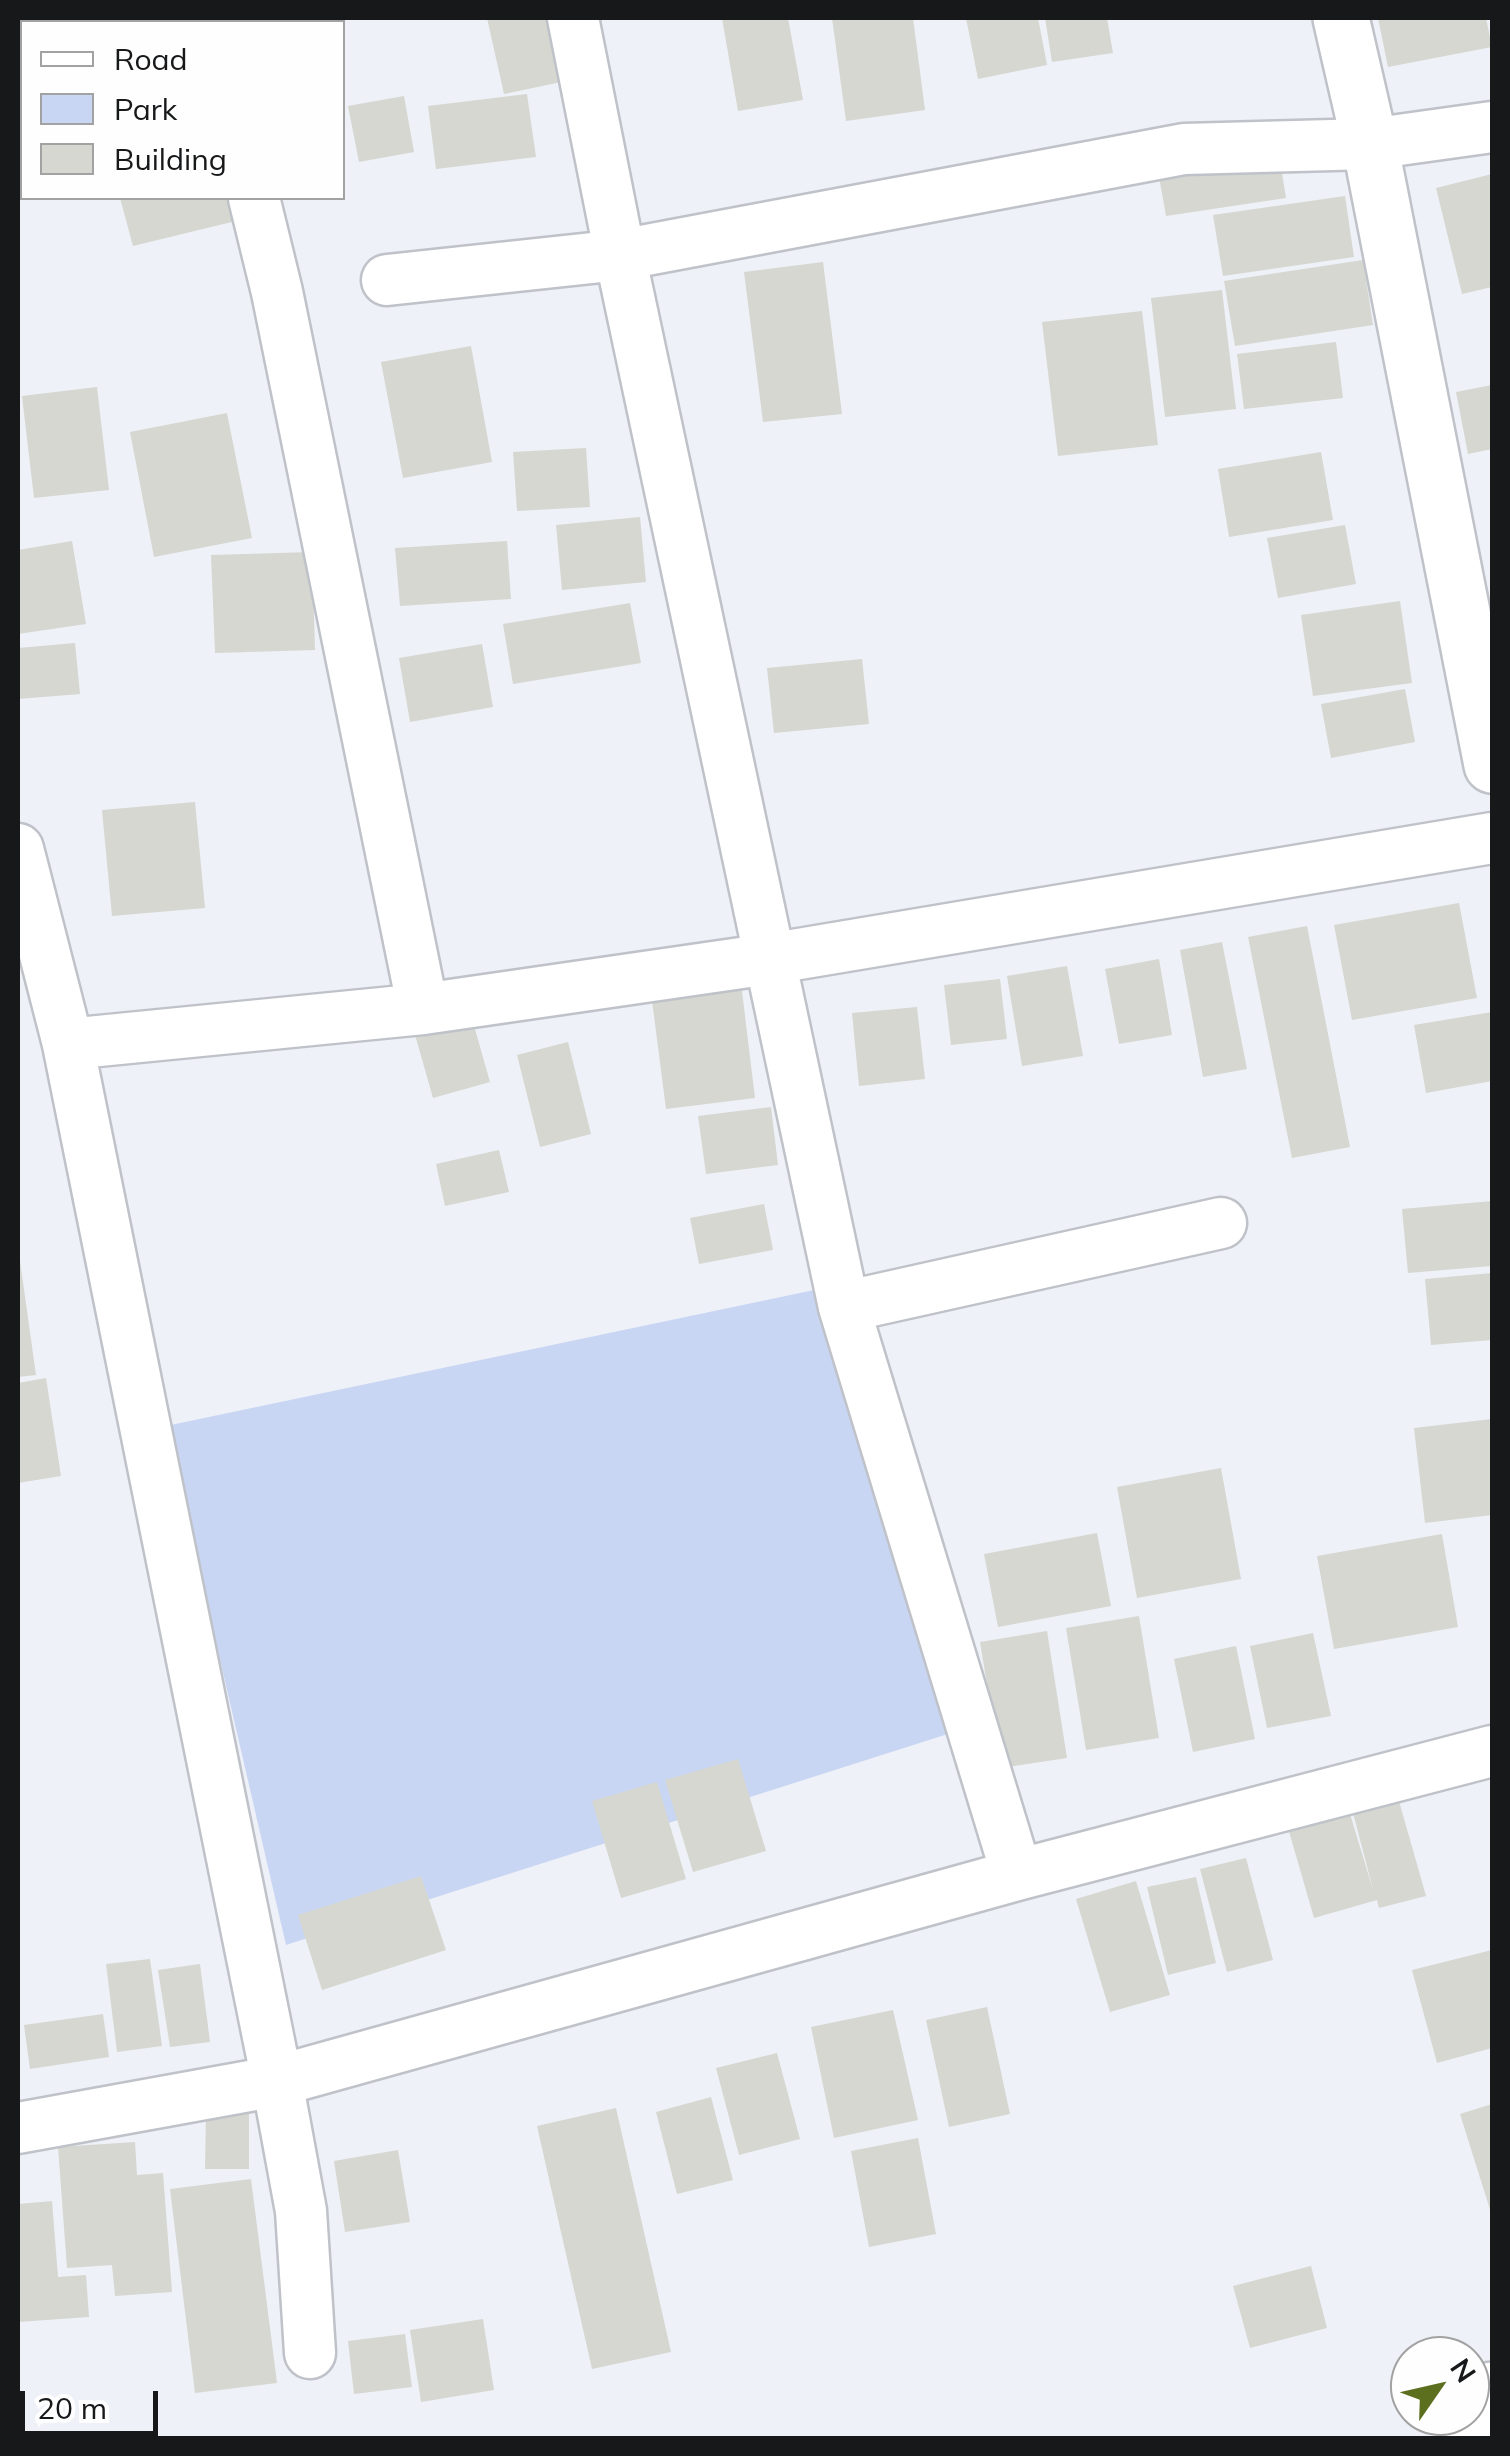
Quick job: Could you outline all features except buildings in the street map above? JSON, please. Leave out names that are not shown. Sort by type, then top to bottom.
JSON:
[{"type":"street","points":[[573,18],[844,1307],[1016,1876]]},
{"type":"street","points":[[1341,18],[1370,144],[1492,765]]},
{"type":"street","points":[[387,280],[620,255],[1184,149],[1370,144],[1492,128]]},
{"type":"street","points":[[254,200],[277,292],[423,1009]]},
{"type":"street","points":[[68,1044],[423,1009],[768,959],[1492,838]]},
{"type":"street","points":[[18,850],[68,1044],[278,2080],[301,2211],[310,2353]]},
{"type":"street","points":[[844,1307],[1221,1223]]},
{"type":"street","points":[[18,2128],[278,2080],[1016,1876],[1492,1751]]},
{"type":"street","points":[[1473,2438],[1472,2399],[1492,2390]]},
{"type":"green space","points":[[819,1289],[951,1733],[286,1945],[166,1426]]}]
